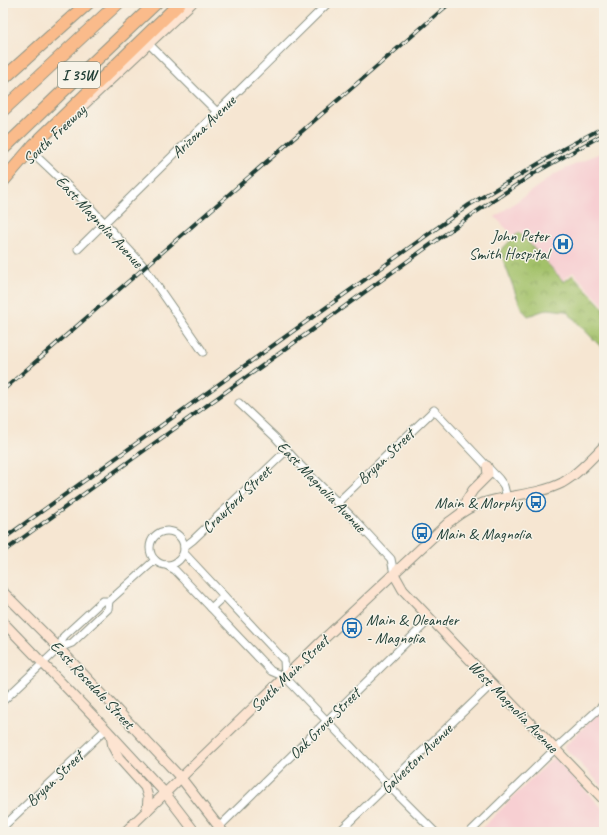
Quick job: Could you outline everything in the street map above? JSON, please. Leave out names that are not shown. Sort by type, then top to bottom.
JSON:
[{"type":"highway","points":[[3,78],[88,3]]},
{"type":"highway","name":"I 35W","points":[[3,110],[118,3]]},
{"type":"highway","name":"South Freeway","points":[[3,149],[156,3]]},
{"type":"highway","points":[[3,181],[34,145],[180,3]]},
{"type":"main road","points":[[3,78],[80,3]]},
{"type":"main road","name":"South Freeway","points":[[3,181],[192,3]]},
{"type":"main road","name":"South Main Street","points":[[125,832],[327,636],[462,512],[483,503],[541,490],[562,482],[580,469],[604,446]]},
{"type":"main road","points":[[462,512],[466,501],[473,490],[488,475],[488,466]]},
{"type":"main road","name":"West Magnolia Avenue","points":[[394,574],[402,590],[604,800]]},
{"type":"main road","name":"East Rosedale Street","points":[[3,592],[59,648],[181,778],[221,830]]},
{"type":"main road","name":"East Rosedale Street","points":[[3,622],[109,732],[165,793],[195,832]]},
{"type":"main road","points":[[109,732],[113,747],[119,758],[145,786],[148,797],[147,811]]},
{"type":"street","name":"Arizona Avenue","points":[[78,249],[328,3]]},
{"type":"street","points":[[149,44],[217,112]]},
{"type":"street","name":"East Magnolia Avenue","points":[[33,152],[89,206],[142,264],[203,352]]},
{"type":"street","name":"East Magnolia Avenue","points":[[239,404],[275,437],[391,559],[394,574]]},
{"type":"street","name":"Bryan Street","points":[[337,503],[434,410],[488,466]]},
{"type":"street","name":"Crawford Street","points":[[184,550],[287,450]]},
{"type":"street","points":[[488,466],[504,486],[507,498]]},
{"type":"street","points":[[285,677],[284,660],[224,596],[184,550],[180,537],[171,532],[160,533],[152,540],[150,551],[155,560],[175,570],[271,671],[285,677],[435,832]]},
{"type":"street","points":[[166,565],[177,563],[184,550]]},
{"type":"street","points":[[3,701],[59,648],[72,643],[108,609],[110,601],[155,560]]},
{"type":"street","points":[[211,608],[224,596]]},
{"type":"street","name":"Oak Grove Street","points":[[221,830],[326,721],[430,619]]},
{"type":"street","name":"Galveston Avenue","points":[[339,832],[492,684]]},
{"type":"street","points":[[470,832],[555,749],[604,704]]},
{"type":"street","name":"Bryan Street","points":[[3,827],[109,732]]},
{"type":"shaded area","name":"John Peter Smith Hospital","points":[[604,151],[604,306],[573,272],[560,283],[495,217],[555,174]]},
{"type":"shaded area","points":[[604,707],[604,788],[564,747]]},
{"type":"shaded area","points":[[554,757],[604,810],[604,832],[478,832]]},
{"type":"green space","points":[[519,232],[564,282],[573,275],[604,309],[604,350],[566,311],[548,309],[528,316],[521,308],[500,251]]},
{"type":"railway","points":[[3,390],[450,3]]},
{"type":"railway","points":[[3,539],[469,205],[565,148],[604,127]]},
{"type":"railway","points":[[3,552],[476,212],[533,174],[604,134]]},
{"type":"place","name":"John Peter Smith Hospital","points":[[563,244]]},
{"type":"place","name":"Main & Morphy","points":[[536,502]]},
{"type":"place","name":"Main & Magnolia","points":[[422,533]]},
{"type":"place","name":"Main & Oleander - Magnolia","points":[[352,628]]}]
